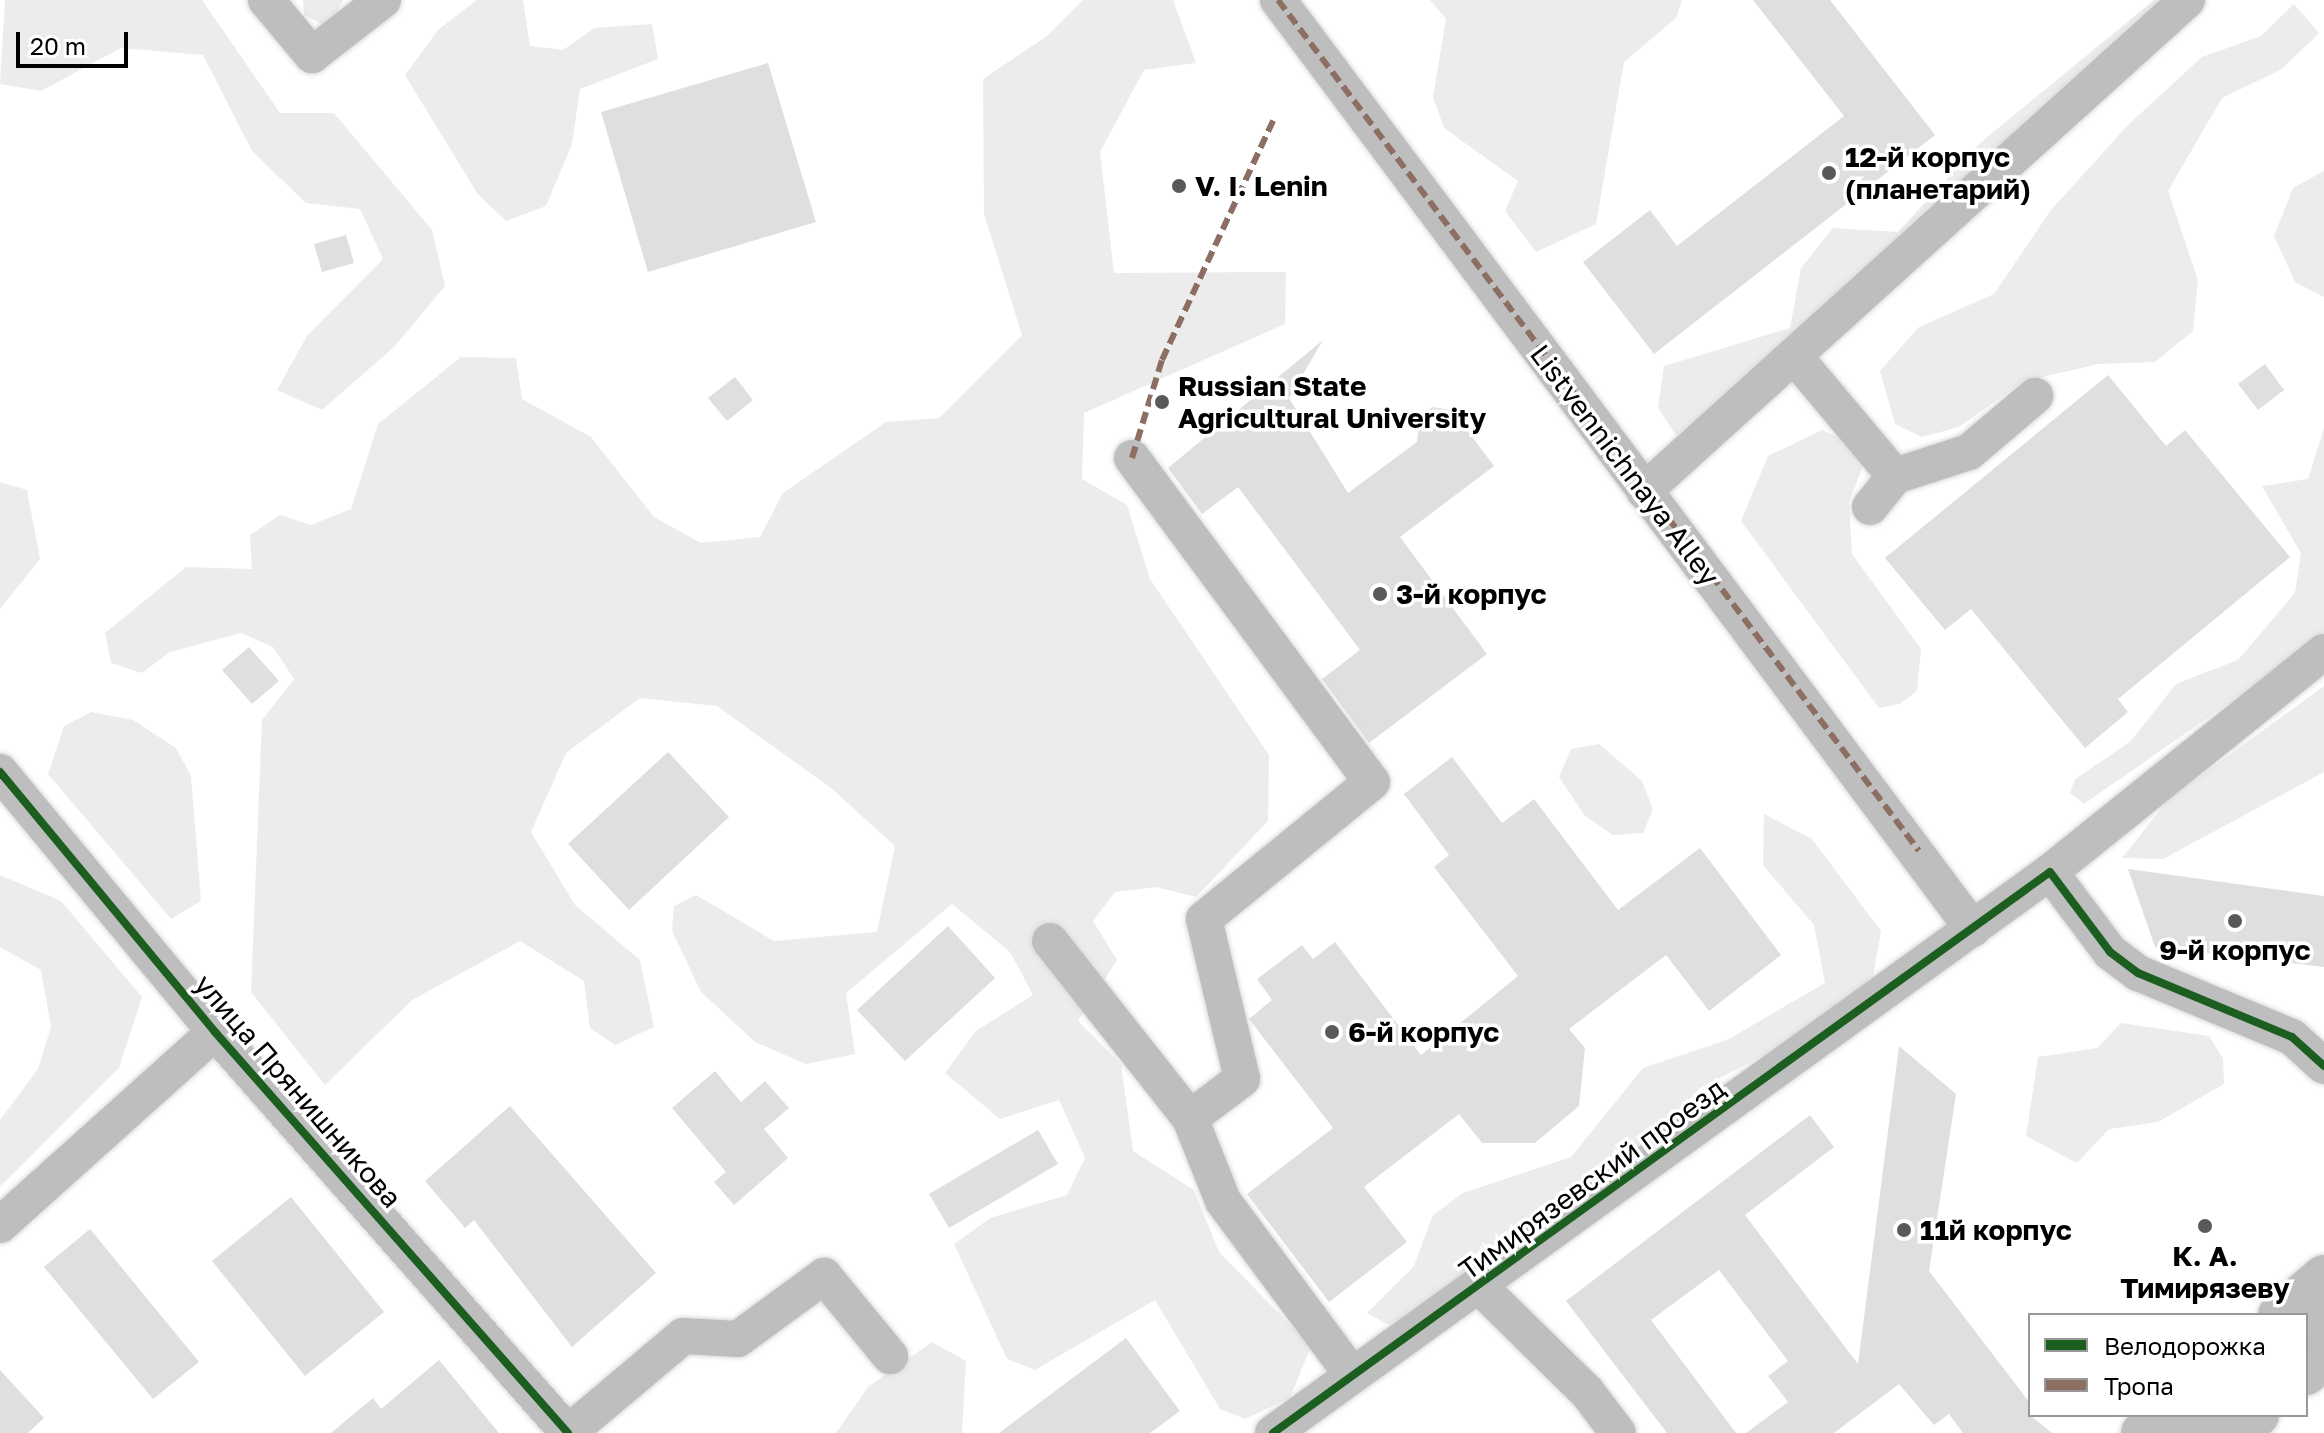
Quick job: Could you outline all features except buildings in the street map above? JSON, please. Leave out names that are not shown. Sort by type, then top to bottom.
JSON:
[{"type":"main road","points":[[2282,1313],[2324,1277]]},
{"type":"main road","points":[[2308,1371],[2324,1357]]},
{"type":"main road","points":[[2143,1433],[2162,1417]]},
{"type":"main road","points":[[2236,1433],[2255,1417]]},
{"type":"street","points":[[266,0],[312,55],[383,0]]},
{"type":"street","name":"Listvennichnaya Alley","points":[[1278,0],[1644,491],[1919,851],[1973,929]]},
{"type":"street","points":[[1644,491],[2187,0]]},
{"type":"street","points":[[1795,357],[1895,476]]},
{"type":"street","points":[[1870,507],[1895,476],[1969,452],[2035,396]]},
{"type":"street","points":[[1132,458],[1372,782],[1204,919],[1242,1079],[1190,1118]]},
{"type":"street","name":"Тимирязевский проезд","points":[[1273,1433],[1480,1287],[2050,872],[2324,652]]},
{"type":"street","name":"улица Прянишникова","points":[[0,772],[215,1032],[568,1433]]},
{"type":"street","points":[[2050,872],[2110,952],[2138,973],[2292,1037],[2324,1066]]},
{"type":"street","points":[[1050,941],[1190,1118],[1223,1201],[1352,1375]]},
{"type":"street","points":[[0,1225],[215,1032]]},
{"type":"street","points":[[568,1433],[683,1336],[738,1339],[824,1276],[890,1356]]},
{"type":"street","points":[[1480,1287],[1587,1392],[1618,1433]]},
{"type":"street","points":[[2308,1331],[2324,1317]]},
{"type":"street","points":[[2189,1433],[2208,1417]]},
{"type":"shaded area","points":[[5,0],[202,0],[280,113],[334,113],[432,230],[445,286],[394,347],[322,410],[277,390],[307,336],[383,259],[360,209],[306,203],[252,151],[203,55],[121,48],[41,91],[0,84]]},
{"type":"shaded area","points":[[303,0],[343,0],[328,27],[304,15]]},
{"type":"shaded area","points":[[477,0],[523,0],[530,46],[563,50],[594,28],[652,24],[658,59],[580,89],[572,144],[546,206],[506,221],[477,193],[405,75],[439,29]]},
{"type":"shaded area","points":[[1083,0],[1173,0],[1196,63],[1144,70],[1100,152],[1114,273],[1286,272],[1285,324],[1084,413],[1082,479],[1127,505],[1150,579],[1269,755],[1268,821],[1196,897],[1156,887],[1115,892],[1093,921],[1117,960],[1078,1021],[1121,1064],[1133,1151],[1194,1190],[1219,1252],[1311,1346],[1290,1398],[1245,1419],[1220,1409],[1155,1300],[1035,1370],[1007,1359],[954,1244],[990,1218],[1067,1195],[1085,1158],[1059,1100],[1000,1119],[945,1073],[976,1031],[1033,995],[1010,952],[952,904],[846,993],[855,1054],[806,1064],[755,1042],[701,992],[672,931],[674,906],[696,895],[774,941],[877,932],[895,846],[831,788],[717,706],[640,698],[566,753],[531,832],[575,905],[640,960],[654,1027],[615,1045],[590,1028],[584,981],[520,941],[412,1000],[325,1085],[251,992],[262,720],[294,679],[273,647],[241,633],[170,652],[142,673],[111,663],[105,633],[186,567],[252,569],[250,535],[280,515],[311,525],[351,509],[378,424],[461,357],[516,358],[522,399],[591,437],[654,517],[701,543],[760,537],[783,493],[886,422],[939,418],[1022,335],[984,214],[983,79],[1047,36]]},
{"type":"shaded area","points":[[1430,0],[1682,0],[1676,18],[1624,62],[1596,224],[1536,252],[1505,211],[1518,181],[1444,128],[1433,97],[1446,19]]},
{"type":"shaded area","points":[[2154,0],[2163,0],[1712,412],[1676,435],[1658,408],[1664,366],[1790,328],[1801,268],[1833,228],[1898,232],[1980,143]]},
{"type":"shaded area","points":[[2294,4],[2319,33],[2282,69],[2222,98],[2168,191],[2198,280],[2193,331],[2155,362],[2099,364],[2024,381],[1959,427],[1922,437],[1895,424],[1880,371],[1919,327],[1994,294],[2051,210],[2128,125],[2202,57],[2261,36]]},
{"type":"shaded area","points":[[2324,171],[2324,297],[2295,282],[2274,236],[2293,188]]},
{"type":"shaded area","points":[[2324,428],[2324,637],[2084,804],[2070,793],[2075,779],[2130,742],[2176,684],[2238,660],[2295,593],[2301,553],[2262,486],[2308,479]]},
{"type":"shaded area","points":[[1822,430],[1851,443],[1863,466],[1849,502],[1852,554],[1921,649],[1917,691],[1900,704],[1879,708],[1741,521],[1768,456]]},
{"type":"shaded area","points":[[0,482],[27,490],[40,559],[0,609]]},
{"type":"shaded area","points":[[2324,686],[2324,772],[2163,859],[2122,858],[2169,799]]},
{"type":"shaded area","points":[[91,712],[133,720],[176,748],[191,776],[201,901],[171,919],[48,774],[64,726]]},
{"type":"shaded area","points":[[1599,744],[1642,781],[1653,809],[1643,833],[1613,835],[1585,816],[1559,777],[1571,749]]},
{"type":"shaded area","points":[[1764,814],[1812,839],[1881,931],[1873,976],[1808,1033],[1700,1088],[1633,1159],[1578,1201],[1517,1233],[1470,1279],[1389,1325],[1367,1313],[1414,1266],[1433,1215],[1463,1193],[1571,1157],[1643,1068],[1727,1040],[1825,983],[1814,925],[1763,865]]},
{"type":"shaded area","points":[[0,875],[61,901],[142,997],[119,1068],[0,1187],[0,1120],[38,1069],[51,1027],[41,970],[0,947]]},
{"type":"shaded area","points":[[2121,1023],[2209,1036],[2223,1058],[2224,1084],[2158,1122],[2109,1129],[2077,1163],[2026,1136],[2038,1057],[2097,1048]]},
{"type":"shaded area","points":[[932,1342],[966,1361],[962,1433],[836,1433],[868,1387]]},
{"type":"tram line","points":[[2308,1318],[2324,1304]]},
{"type":"tram line","points":[[2308,1344],[2324,1331]]},
{"type":"tram line","points":[[2174,1433],[2193,1417]]},
{"type":"tram line","points":[[2205,1433],[2224,1417]]},
{"type":"marked path","points":[[1278,0],[1919,851]]},
{"type":"marked path","points":[[1132,458],[1162,360],[1275,117]]},
{"type":"cycle path","points":[[0,772],[215,1032],[568,1433]]},
{"type":"cycle path","points":[[1273,1433],[2050,872],[2110,952],[2138,973],[2292,1037],[2324,1066]]},
{"type":"place","name":"12-й корпус (планетарий)","points":[[1829,173]]},
{"type":"place","name":"V. I. Lenin","points":[[1179,186]]},
{"type":"place","name":"Russian State Agricultural University","points":[[1162,402]]},
{"type":"place","name":"3-й корпус","points":[[1380,594]]},
{"type":"place","name":"9-й корпус","points":[[2235,921]]},
{"type":"place","name":"6-й корпус","points":[[1332,1032]]},
{"type":"place","name":"К. А. Тимирязеву","points":[[2205,1226]]},
{"type":"place","name":"11й корпус","points":[[1904,1230]]}]
